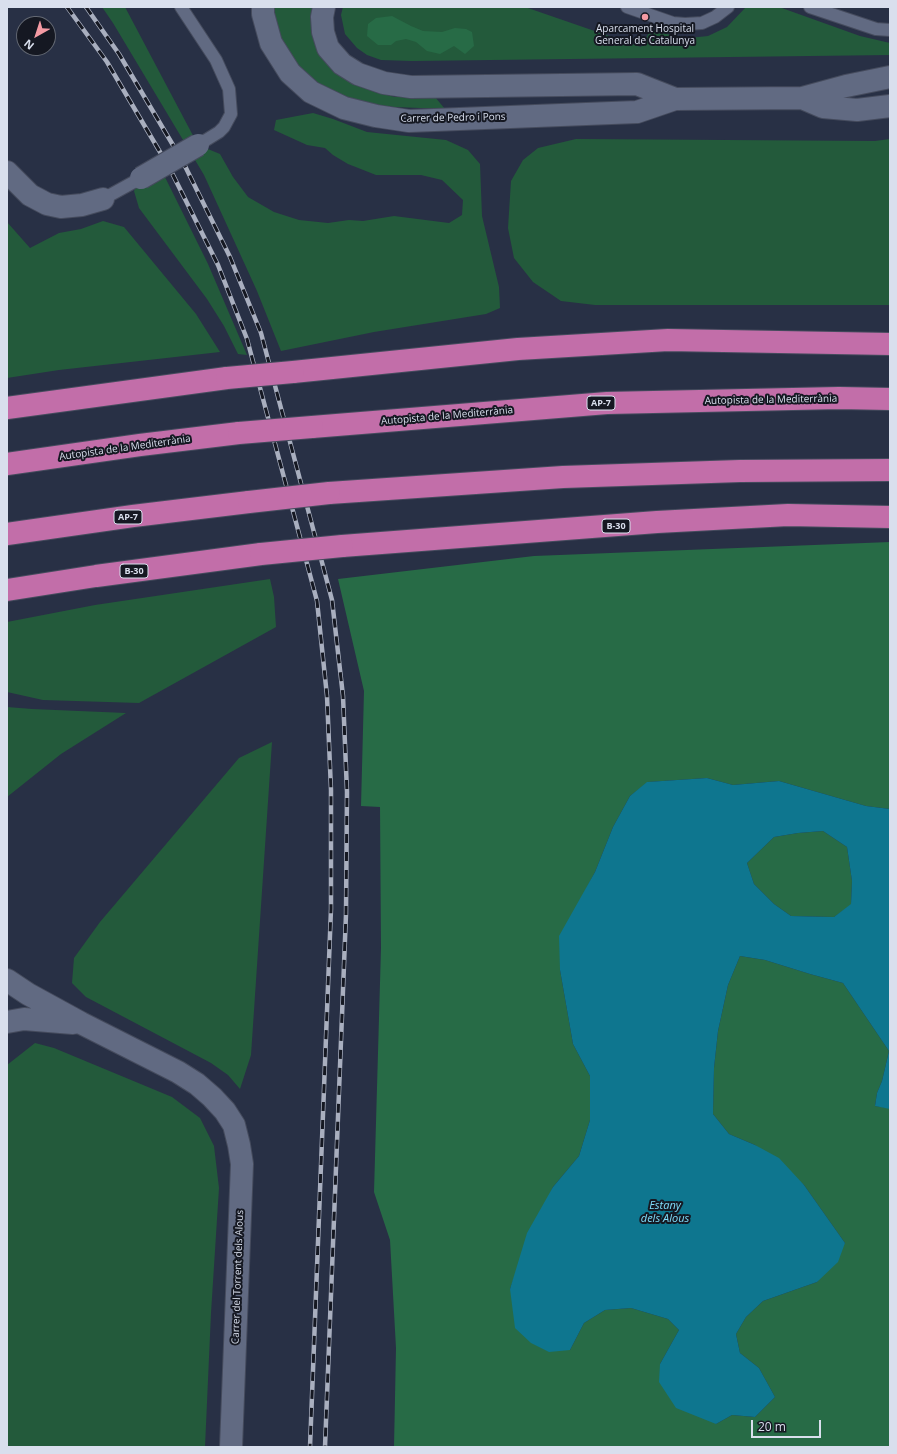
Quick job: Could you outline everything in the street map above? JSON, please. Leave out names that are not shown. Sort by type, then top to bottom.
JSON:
[{"type":"highway","points":[[777,342],[890,331]]},
{"type":"highway","points":[[7,408],[227,378],[534,348],[668,340],[890,344]]},
{"type":"highway","name":"Autopista de la Mediterrània","points":[[7,464],[140,445],[239,433],[607,403],[839,398],[890,399]]},
{"type":"highway","name":"AP-7","points":[[7,534],[133,516],[329,493],[563,477],[740,471],[890,470]]},
{"type":"highway","name":"B-30","points":[[7,590],[96,576],[261,554],[342,546],[658,522],[780,515],[890,517]]},
{"type":"street","name":"Carrer de Pedro i Pons","points":[[263,7],[262,14],[271,44],[290,73],[312,92],[344,108],[376,116],[409,121],[637,112],[676,99],[802,98],[846,86],[890,77]]},
{"type":"street","name":"Carrer de Pedro i Pons","points":[[324,7],[322,17],[323,32],[328,48],[342,64],[358,74],[384,83],[411,87],[637,84],[676,99]]},
{"type":"street","name":"Carrer de Pedro i Pons","points":[[802,98],[823,107],[857,110],[890,106]]},
{"type":"street","points":[[141,178],[198,145]]},
{"type":"street","points":[[7,172],[30,195],[47,204],[61,207],[82,205],[103,199]]},
{"type":"street","name":"Carrer del Torrent dels Alous","points":[[7,980],[28,994],[81,1023],[178,1072],[202,1088],[212,1097],[225,1111],[234,1125],[242,1164],[231,1447]]},
{"type":"street","points":[[7,1022],[24,1019],[81,1023]]},
{"type":"lane","points":[[181,7],[216,60],[229,89],[231,114],[224,127],[219,132],[198,145]]},
{"type":"lane","points":[[627,7],[673,23],[685,24],[702,22],[715,17],[728,7]]},
{"type":"lane","points":[[810,7],[876,29],[890,30]]},
{"type":"lane","points":[[103,199],[141,178]]},
{"type":"green space","points":[[102,7],[125,7],[198,145],[220,154],[233,177],[248,197],[274,212],[299,220],[328,223],[349,220],[363,221],[394,216],[449,223],[462,215],[463,200],[442,180],[421,175],[376,175],[348,164],[325,148],[307,145],[274,130],[276,120],[313,113],[367,132],[446,140],[468,150],[480,164],[482,216],[499,287],[500,308],[486,314],[374,332],[281,351],[257,291],[204,175]]},
{"type":"green space","points":[[273,7],[312,7],[312,26],[348,79],[375,92],[395,97],[435,97],[445,109],[370,106],[338,97],[318,85],[299,69],[283,43],[275,22]]},
{"type":"green space","points":[[343,7],[525,7],[641,47],[650,31],[689,38],[708,36],[727,27],[746,7],[779,7],[860,36],[890,43],[890,55],[412,61],[381,60],[367,55],[357,48],[345,34],[341,15]]},
{"type":"green space","points":[[392,16],[423,31],[442,32],[455,28],[466,29],[472,32],[474,46],[465,54],[454,46],[440,54],[427,51],[416,42],[406,39],[396,41],[391,45],[378,45],[367,36],[368,24],[376,18]]},
{"type":"green space","points":[[576,139],[875,141],[890,139],[890,305],[595,305],[561,301],[533,282],[514,258],[508,228],[511,181],[523,160],[538,148]]},
{"type":"green space","points":[[160,167],[208,264],[247,355],[238,354],[224,326],[207,299],[139,208],[134,191],[141,178]]},
{"type":"green space","points":[[103,221],[124,227],[196,314],[220,352],[59,370],[7,378],[7,222],[30,248],[59,233],[81,229]]},
{"type":"green space","points":[[890,542],[890,809],[866,806],[779,781],[733,785],[707,778],[648,782],[630,796],[613,827],[595,872],[583,895],[560,970],[573,1044],[590,1076],[590,1120],[579,1156],[553,1187],[510,1289],[570,1350],[584,1323],[605,1310],[631,1308],[668,1319],[679,1330],[660,1364],[716,1424],[732,1415],[755,1417],[775,1397],[759,1368],[740,1353],[736,1334],[746,1317],[763,1301],[817,1282],[845,1243],[804,1185],[755,1145],[729,1134],[713,1114],[714,1068],[718,1031],[728,985],[740,956],[765,960],[843,983],[889,1051],[882,1081],[877,1093],[875,1106],[890,1108],[890,1447],[394,1447],[396,1348],[390,1240],[374,1192],[381,948],[380,807],[361,806],[364,691],[338,579],[534,556]]},
{"type":"green space","points":[[270,579],[274,597],[276,627],[139,703],[43,700],[7,692],[7,622],[95,605]]},
{"type":"green space","points":[[7,707],[126,713],[61,754],[7,797]]},
{"type":"green space","points":[[272,742],[251,1055],[240,1089],[228,1075],[211,1063],[86,997],[72,983],[74,958],[100,922],[239,758]]},
{"type":"green space","points":[[823,831],[847,847],[852,881],[851,905],[834,917],[791,916],[774,904],[754,884],[747,863],[774,837]]},
{"type":"green space","points":[[35,1043],[54,1048],[172,1097],[200,1118],[214,1146],[219,1188],[211,1313],[205,1447],[7,1447],[7,1065]]},
{"type":"water","name":"Estany dels Alous","points":[[707,778],[733,785],[779,781],[866,806],[890,809],[890,1109],[875,1106],[877,1093],[882,1081],[889,1051],[843,983],[765,960],[740,956],[728,985],[718,1031],[714,1068],[713,1114],[729,1134],[755,1145],[779,1158],[804,1185],[845,1243],[838,1262],[817,1282],[763,1301],[746,1317],[736,1334],[740,1353],[759,1368],[775,1397],[755,1417],[732,1415],[716,1424],[676,1408],[659,1382],[660,1364],[679,1330],[668,1319],[631,1308],[605,1310],[584,1323],[570,1350],[549,1352],[531,1343],[515,1328],[510,1289],[527,1233],[553,1187],[579,1156],[590,1120],[590,1076],[573,1044],[560,970],[559,936],[595,872],[613,827],[630,796],[647,782]],"holes":[[[823,831],[847,847],[852,881],[851,904],[834,917],[791,916],[774,904],[754,884],[747,863],[774,837],[798,833]]]},
{"type":"railway","points":[[67,7],[107,62],[170,169],[218,265],[247,339],[317,601],[327,696],[331,790],[331,909],[310,1447]]},
{"type":"railway","points":[[86,7],[119,54],[183,162],[230,257],[261,333],[332,600],[343,696],[347,792],[346,914],[325,1447]]},
{"type":"place","name":"Aparcament Hospital General de Catalunya","points":[[645,17]]}]
